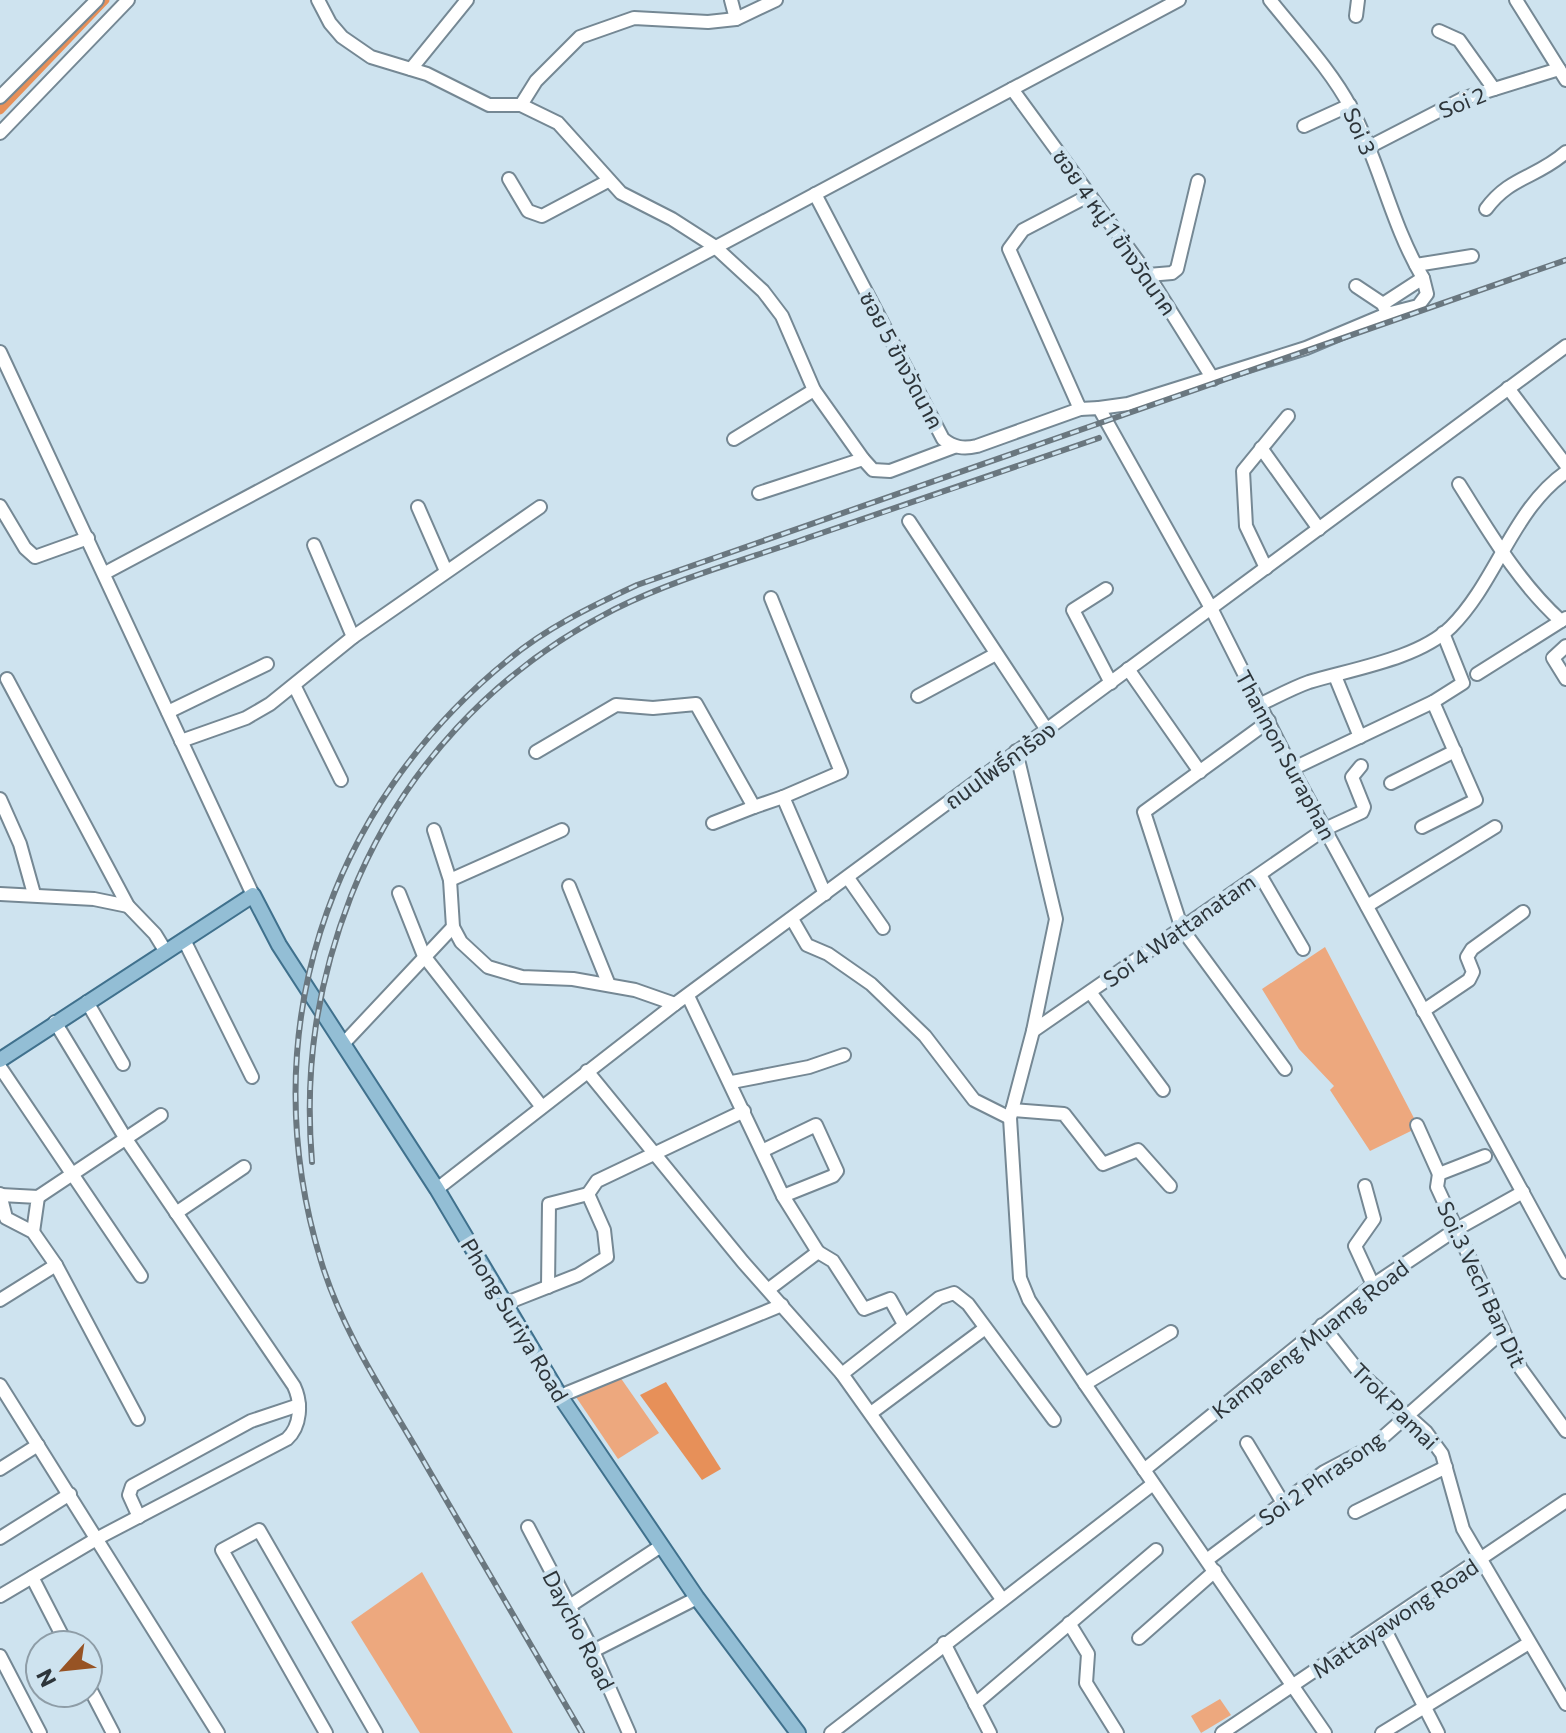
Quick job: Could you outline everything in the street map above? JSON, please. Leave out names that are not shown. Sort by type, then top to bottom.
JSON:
[{"type":"main road","points":[[0,1060],[253,895]]},
{"type":"main road","name":"Phong Suriya Road","points":[[253,895],[279,945],[437,1189],[560,1396],[697,1598],[798,1733]]},
{"type":"street","points":[[0,97],[97,0]]},
{"type":"street","points":[[0,133],[128,0]]},
{"type":"street","points":[[318,0],[330,23],[358,50],[461,89],[489,105],[521,105],[558,123],[608,181],[638,204],[672,219],[715,248],[763,291],[782,316],[814,390],[873,470],[890,471],[954,447]]},
{"type":"street","points":[[411,69],[467,0]]},
{"type":"street","points":[[731,0],[736,19]]},
{"type":"street","points":[[521,105],[536,81],[580,37],[647,16],[708,22],[736,19],[776,0]]},
{"type":"street","points":[[105,573],[1179,0]]},
{"type":"street","name":"Soi 3","points":[[1270,0],[1350,105],[1369,147],[1390,213],[1423,278]]},
{"type":"street","points":[[1356,16],[1358,0]]},
{"type":"street","points":[[1516,0],[1562,74]]},
{"type":"street","points":[[1439,31],[1459,40],[1494,89]]},
{"type":"street","name":"Soi 2","points":[[1369,147],[1462,99],[1562,74]]},
{"type":"street","name":"ซอย 4 หมู่ 1 ข้างวัดนาค","points":[[1012,89],[1148,275],[1213,379]]},
{"type":"street","points":[[1304,126],[1350,105]]},
{"type":"street","points":[[1486,209],[1504,187],[1550,166],[1566,152]]},
{"type":"street","points":[[509,179],[528,211],[542,216],[608,181]]},
{"type":"street","points":[[1148,275],[1172,273],[1177,269],[1198,181]]},
{"type":"street","name":"ซอย 5 ข้างวัดนาค","points":[[815,194],[943,439],[954,447],[977,446],[1080,409]]},
{"type":"street","points":[[1090,195],[1023,230],[1009,249],[1080,409],[1128,404],[1306,348],[1385,309],[1423,278],[1427,294],[1423,303],[1385,309],[1356,286]]},
{"type":"street","points":[[1416,265],[1472,256]]},
{"type":"street","name":"ถนนโพธิ์การ้อง","points":[[437,1189],[675,1004],[1566,346]]},
{"type":"street","points":[[0,352],[6,380],[105,573],[253,895]]},
{"type":"street","points":[[1508,388],[1566,465]]},
{"type":"street","points":[[734,439],[814,390]]},
{"type":"street","name":"Thannon Suraphan","points":[[1099,408],[1211,608],[1292,769],[1566,1272]]},
{"type":"street","points":[[1266,568],[1246,526],[1245,465],[1288,416]]},
{"type":"street","points":[[1261,448],[1319,529]]},
{"type":"street","points":[[759,493],[863,459]]},
{"type":"street","points":[[1259,705],[1307,683],[1406,653],[1443,633],[1480,592],[1529,507],[1548,484],[1566,472]]},
{"type":"street","points":[[1459,484],[1502,554],[1538,600],[1564,619],[1477,674]]},
{"type":"street","points":[[0,506],[25,548],[35,557],[88,538]]},
{"type":"street","points":[[418,507],[446,571]]},
{"type":"street","points":[[181,741],[246,718],[295,687],[353,637],[540,507]]},
{"type":"street","points":[[909,521],[1047,730]]},
{"type":"street","points":[[314,545],[353,637]]},
{"type":"street","points":[[1106,589],[1073,610],[1111,683]]},
{"type":"street","points":[[713,823],[841,772],[771,598]]},
{"type":"street","points":[[1292,769],[1433,702],[1463,683],[1443,633]]},
{"type":"street","points":[[1566,646],[1553,658],[1566,679]]},
{"type":"street","points":[[918,696],[996,654]]},
{"type":"street","points":[[168,712],[267,664]]},
{"type":"street","points":[[1128,669],[1200,772]]},
{"type":"street","points":[[1335,676],[1360,737]]},
{"type":"street","points":[[7,679],[128,906],[155,934],[166,952]]},
{"type":"street","points":[[295,687],[341,780]]},
{"type":"street","points":[[1422,827],[1476,800],[1433,702]]},
{"type":"street","points":[[536,752],[616,705],[653,708],[696,704],[754,807]]},
{"type":"street","points":[[1269,721],[1144,812],[1182,929],[1285,1069]]},
{"type":"street","points":[[1016,751],[1056,919],[1033,1031],[1011,1114],[1020,1278],[1029,1300],[1085,1384],[1325,1733]]},
{"type":"street","points":[[1391,783],[1455,751]]},
{"type":"street","name":"Soi 4 Wattanatam","points":[[1033,1031],[1325,829],[1364,809],[1352,777],[1361,766]]},
{"type":"street","points":[[783,797],[825,894]]},
{"type":"street","points":[[0,799],[20,844],[34,894]]},
{"type":"street","points":[[1367,906],[1495,827]]},
{"type":"street","points":[[434,830],[450,880],[453,927],[461,942],[488,967],[522,977],[573,979],[635,990],[675,1004]]},
{"type":"street","points":[[450,880],[562,830]]},
{"type":"street","points":[[1260,875],[1303,949]]},
{"type":"street","points":[[848,878],[883,928]]},
{"type":"street","points":[[569,886],[609,985]]},
{"type":"street","points":[[399,893],[424,956],[542,1107]]},
{"type":"street","points":[[0,894],[94,899],[128,906]]},
{"type":"street","points":[[1423,1011],[1469,980],[1473,972],[1467,957],[1472,949],[1523,912]]},
{"type":"street","points":[[792,919],[807,945],[828,954],[871,984],[925,1036],[974,1100],[1011,1114],[1064,1114],[1103,1164],[1138,1150],[1170,1186]]},
{"type":"street","points":[[344,1043],[453,927]]},
{"type":"street","points":[[184,940],[252,1077]]},
{"type":"street","points":[[1090,992],[1163,1090]]},
{"type":"street","points":[[688,996],[732,1082],[783,1196],[818,1252],[833,1261],[864,1309],[890,1299],[904,1324]]},
{"type":"street","points":[[87,1002],[123,1064]]},
{"type":"street","points":[[0,1596],[98,1538],[287,1439],[296,1426],[299,1405],[294,1386],[126,1139],[55,1022]]},
{"type":"street","points":[[732,1082],[809,1067],[844,1055]]},
{"type":"street","points":[[0,1067],[141,1276]]},
{"type":"street","points":[[587,1071],[842,1374],[1002,1599]]},
{"type":"street","points":[[548,1287],[549,1204],[588,1194],[607,1174],[744,1111]]},
{"type":"street","points":[[138,1419],[56,1265],[33,1232],[3,1220],[0,1194],[38,1197],[161,1115]]},
{"type":"street","points":[[764,1150],[816,1125],[837,1171],[833,1176],[783,1196]]},
{"type":"street","points":[[1417,1125],[1439,1174]]},
{"type":"street","name":"Soi.3 Vech Ban Dit","points":[[1485,1156],[1439,1174],[1437,1187],[1521,1369],[1566,1431]]},
{"type":"street","points":[[176,1213],[244,1167]]},
{"type":"street","points":[[1365,1186],[1374,1219],[1355,1246],[1373,1285]]},
{"type":"street","name":"Kampaeng Muamg Road","points":[[1144,1470],[1373,1285],[1455,1230],[1523,1192]]},
{"type":"street","points":[[504,1304],[578,1275],[607,1257],[604,1230],[588,1194]]},
{"type":"street","points":[[33,1232],[38,1197]]},
{"type":"street","points":[[769,1289],[818,1252]]},
{"type":"street","points":[[0,1300],[56,1265]]},
{"type":"street","points":[[842,1374],[939,1298],[954,1293],[968,1304],[1054,1420]]},
{"type":"street","points":[[560,1396],[782,1305]]},
{"type":"street","name":"Trok Pamai","points":[[1322,1325],[1360,1373],[1426,1432],[1442,1454],[1463,1529],[1566,1704]]},
{"type":"street","points":[[871,1413],[984,1329]]},
{"type":"street","name":"Soi 2 Phrasong","points":[[1208,1559],[1324,1472],[1373,1446],[1503,1331]]},
{"type":"street","points":[[1085,1384],[1171,1332]]},
{"type":"street","points":[[1,1388],[218,1733]]},
{"type":"street","points":[[139,1517],[129,1495],[132,1486],[251,1421],[299,1405]]},
{"type":"street","points":[[1247,1443],[1283,1503]]},
{"type":"street","points":[[0,1469],[38,1445]]},
{"type":"street","points":[[1355,1512],[1446,1467]]},
{"type":"street","points":[[831,1733],[1153,1484]]},
{"type":"street","points":[[0,1538],[70,1494]]},
{"type":"street","name":"Mattayawong Road","points":[[1222,1733],[1566,1501]]},
{"type":"street","name":"Daycho Road","points":[[528,1527],[593,1651],[629,1733]]},
{"type":"street","points":[[326,1733],[222,1550],[259,1530],[376,1733]]},
{"type":"street","points":[[568,1607],[661,1546]]},
{"type":"street","points":[[975,1704],[1156,1550]]},
{"type":"street","points":[[1139,1638],[1215,1571]]},
{"type":"street","points":[[32,1577],[59,1629]]},
{"type":"street","points":[[593,1651],[697,1598]]},
{"type":"street","points":[[1069,1623],[1088,1654],[1086,1683],[1117,1733]]},
{"type":"street","points":[[1383,1626],[1438,1733]]},
{"type":"street","points":[[944,1643],[990,1733]]},
{"type":"street","points":[[1382,1733],[1529,1643]]},
{"type":"street","points":[[0,1656],[40,1733]]},
{"type":"street","points":[[100,1709],[113,1733]]},
{"type":"shaded area","points":[[1325,947],[1415,1120],[1413,1130],[1370,1151],[1330,1090],[1334,1086],[1299,1049],[1262,989]]},
{"type":"shaded area","points":[[620,1377],[659,1433],[618,1459],[574,1394]]},
{"type":"shaded area","points":[[666,1382],[721,1469],[702,1480],[640,1395]]},
{"type":"shaded area","points":[[422,1572],[513,1733],[420,1733],[351,1622]]},
{"type":"shaded area","points":[[1220,1699],[1231,1715],[1201,1733],[1191,1716]]},
{"type":"waterway","points":[[0,110],[105,0]]},
{"type":"railway","points":[[582,1733],[352,1337],[321,1261],[302,1177],[296,1093],[302,1011],[320,932],[351,856],[392,785],[445,719],[508,660],[554,628],[637,585],[1566,260]]},
{"type":"railway","points":[[312,1162],[310,1093],[316,1026],[329,961],[351,896],[396,807],[425,766],[492,693],[571,634],[639,598],[1099,438]]}]
